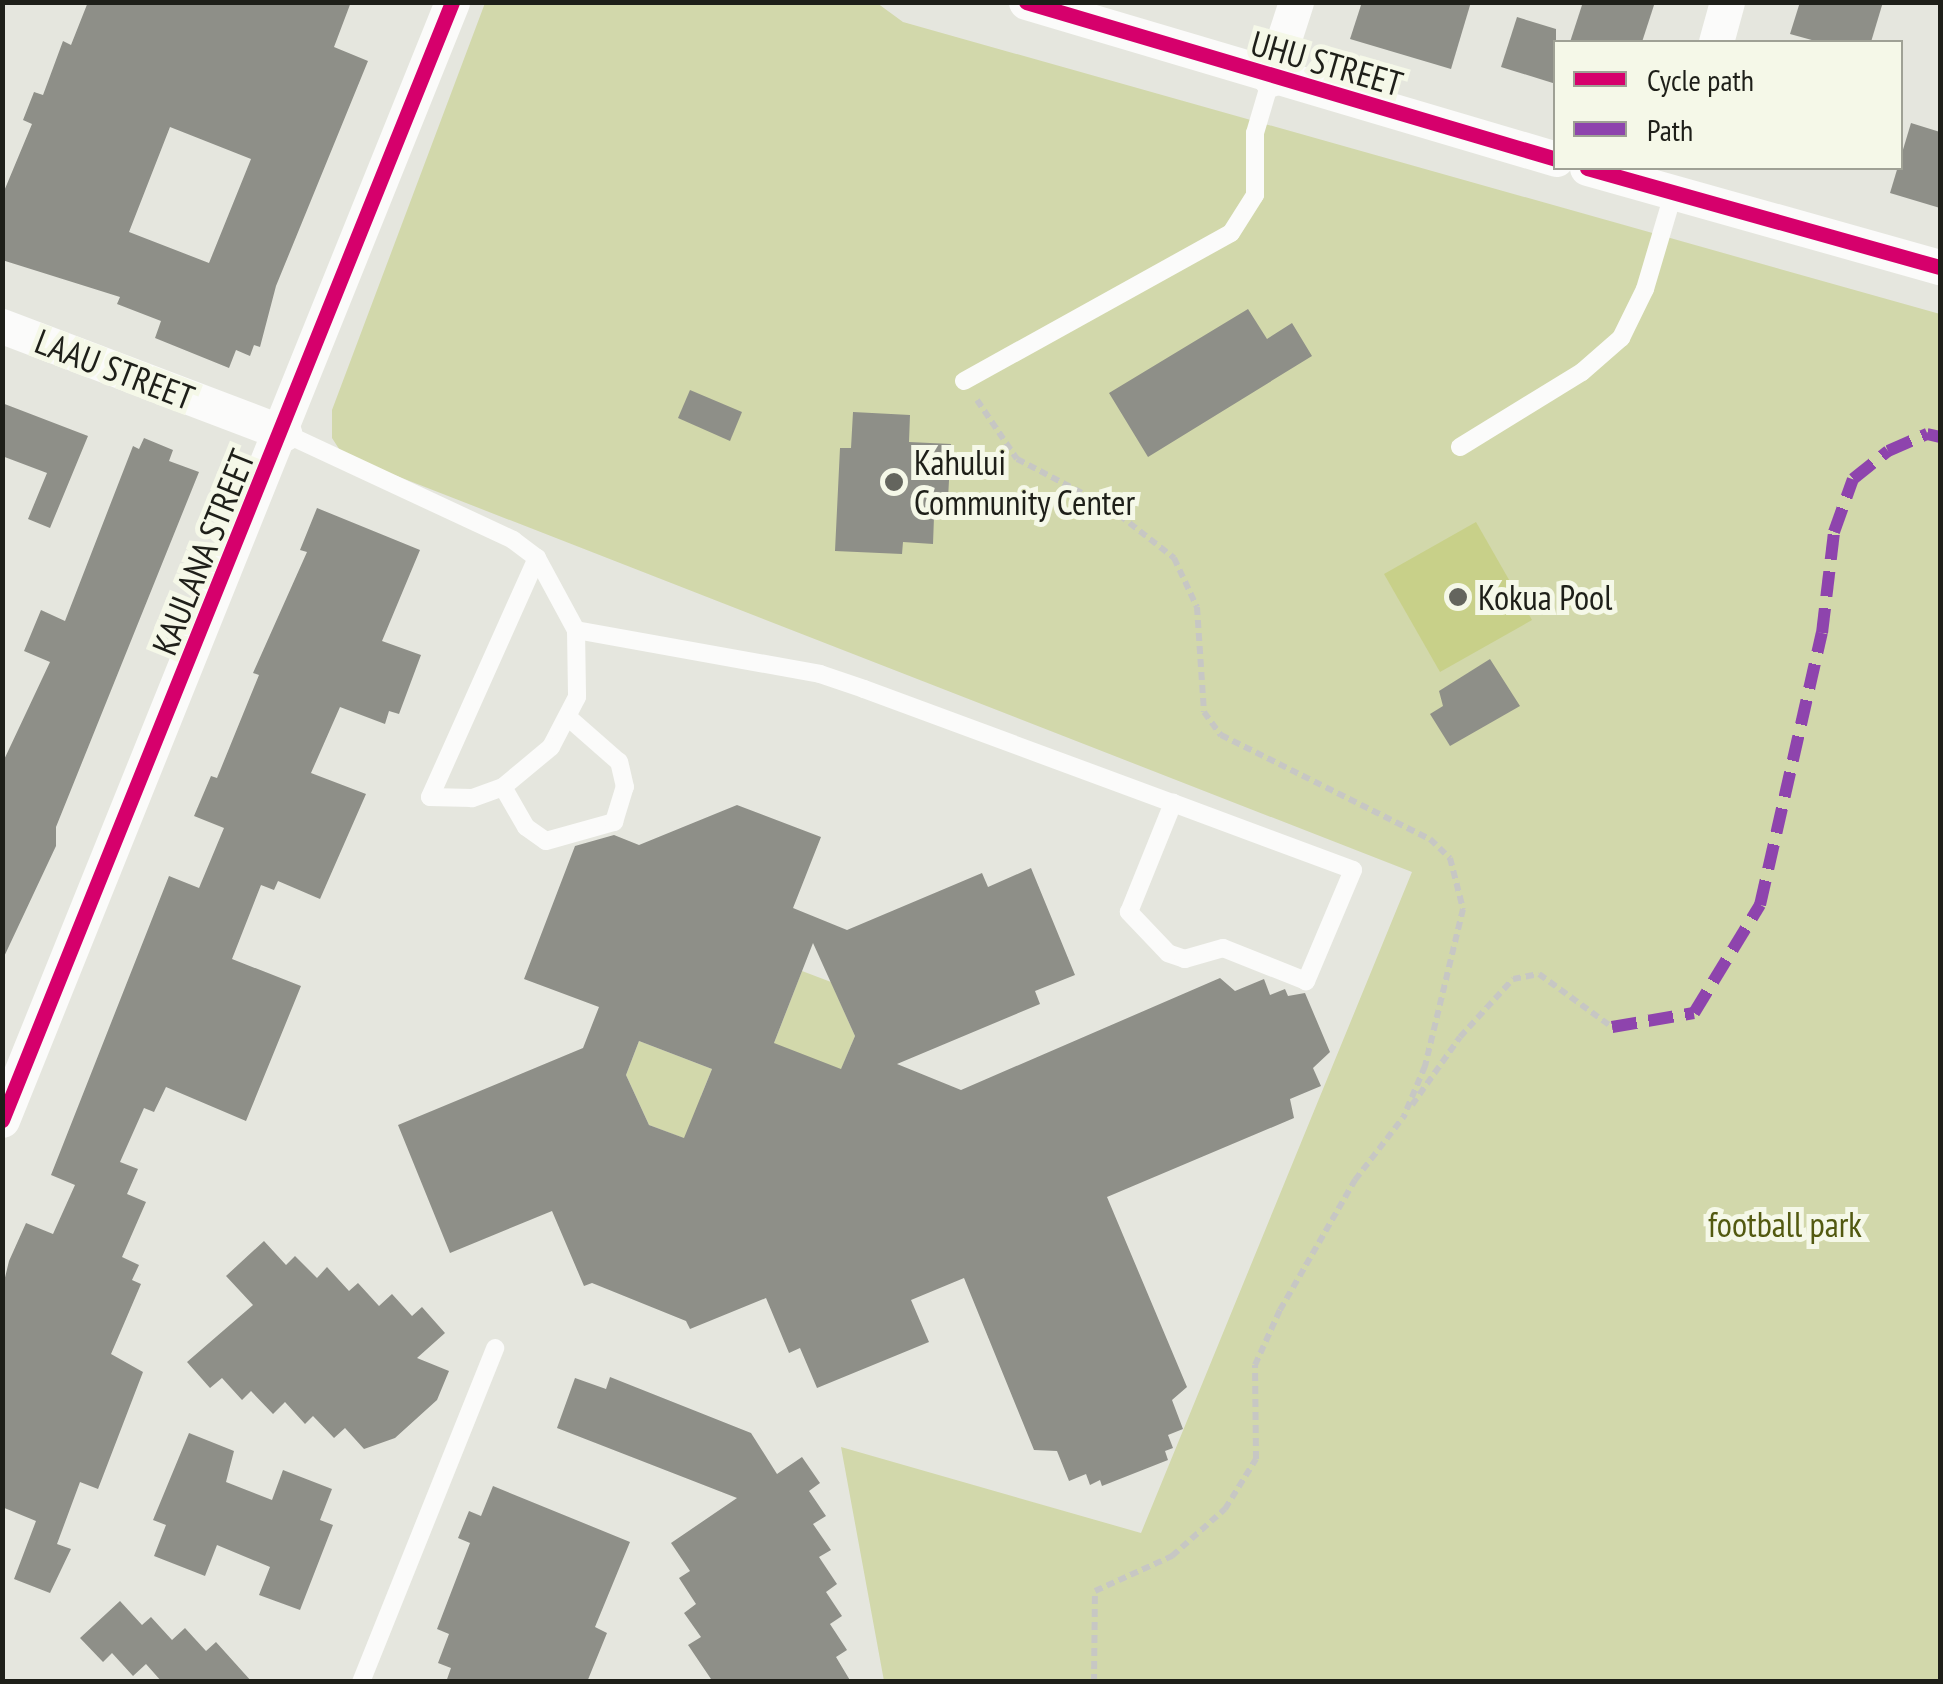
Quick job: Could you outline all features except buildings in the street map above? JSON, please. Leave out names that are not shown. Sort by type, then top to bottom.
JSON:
[{"type":"street","name":"KAULANA STREET","points":[[2,1120],[284,433],[452,2]]},
{"type":"street","name":"UHU STREET","points":[[1026,2],[1271,79],[1553,157]]},
{"type":"street","points":[[1271,79],[1296,2]]},
{"type":"street","points":[[1717,40],[1727,2]]},
{"type":"street","points":[[1603,170],[1677,180],[1940,267]]},
{"type":"street","name":"LAAU STREET","points":[[2,326],[284,433]]},
{"type":"lane","points":[[964,380],[1232,233],[1255,196],[1255,134],[1271,79]]},
{"type":"lane","points":[[1460,447],[1582,372],[1620,338],[1645,289],[1677,180]]},
{"type":"lane","points":[[284,433],[513,540],[537,558],[576,630],[581,674],[571,720],[537,764],[503,787],[472,798],[430,796],[537,558]]},
{"type":"lane","points":[[576,630],[820,674],[1173,803],[1352,870],[1306,981],[1223,948],[1185,959],[1168,953],[1128,912],[1173,803]]},
{"type":"lane","points":[[503,787],[526,827],[546,841],[614,822],[625,787],[619,762],[571,720]]},
{"type":"lane","points":[[360,1682],[495,1348]]},
{"type":"path","points":[[964,380],[1018,459],[1110,506],[1174,558],[1196,607],[1204,712],[1221,735],[1430,839],[1450,858],[1463,909],[1425,1066],[1404,1116]]},
{"type":"path","points":[[1094,1682],[1094,1592],[1172,1556],[1225,1510],[1256,1459],[1255,1364],[1280,1310],[1355,1180],[1460,1037],[1514,979],[1538,974],[1612,1028]]},
{"type":"green space","name":"football park","points":[[485,3],[877,3],[903,22],[1940,314],[1940,1681],[884,1681],[841,1447],[1141,1533],[1412,872],[343,455],[332,438],[332,410]]},
{"type":"green space","points":[[802,971],[831,982],[855,1036],[831,1094],[774,1043]]},
{"type":"green space","points":[[639,1041],[712,1069],[701,1096],[723,1105],[707,1147],[649,1125],[626,1075]]},
{"type":"shaded area","name":"Kokua Pool","points":[[1476,522],[1532,620],[1440,672],[1384,574]]},
{"type":"marked path","points":[[1612,1027],[1694,1013],[1760,905],[1822,633],[1834,532],[1853,479],[1888,451],[1927,434],[1940,437]]},
{"type":"cycle path","points":[[2,1120],[452,2]]},
{"type":"cycle path","points":[[1026,2],[1553,158]]},
{"type":"cycle path","points":[[1594,170],[1940,267]]},
{"type":"place","name":"Kahului Community Center","points":[[894,482]]},
{"type":"place","name":"Kokua Pool","points":[[1458,597]]}]
